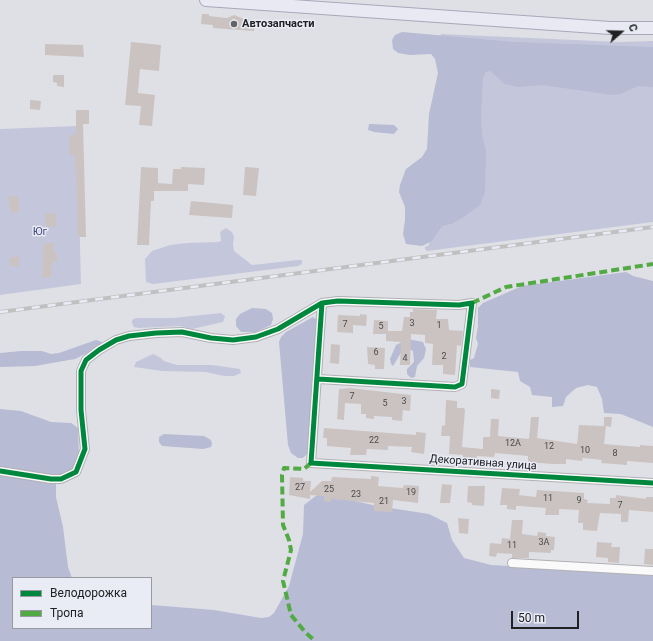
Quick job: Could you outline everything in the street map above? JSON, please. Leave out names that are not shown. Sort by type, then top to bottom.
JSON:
[{"type":"main road","points":[[206,0],[287,3],[610,28],[653,28]]},
{"type":"street","points":[[0,471],[51,479],[61,479],[76,472],[85,450],[81,410],[81,371],[86,360],[99,350],[116,340],[129,336],[182,332],[211,338],[233,340],[256,337],[278,328],[322,303],[338,301],[459,305],[472,303],[462,384],[455,387],[318,379],[322,303]]},
{"type":"street","name":"Декоративная улица","points":[[318,379],[311,463],[653,483]]},
{"type":"street","points":[[512,563],[653,571]]},
{"type":"green space","points":[[441,34],[619,42],[653,41],[653,222],[427,251],[425,247],[429,245]]},
{"type":"green space","name":"Юг","points":[[77,126],[81,284],[0,295],[0,129]]},
{"type":"green space","points":[[226,228],[232,232],[234,237],[234,251],[252,265],[298,260],[302,260],[302,264],[298,266],[153,284],[146,282],[145,259],[152,251],[170,245],[218,242],[221,241],[220,232]]},
{"type":"green space","points":[[221,313],[225,316],[223,322],[192,329],[180,326],[139,328],[134,327],[132,323],[132,320],[136,318],[173,318]]},
{"type":"green space","points":[[153,354],[164,361],[177,365],[212,365],[240,369],[241,373],[234,376],[224,376],[206,372],[162,371],[134,367],[136,362]]},
{"type":"shaded area","points":[[402,32],[515,42],[653,47],[653,87],[638,86],[621,94],[612,95],[542,85],[518,87],[505,84],[490,71],[486,72],[483,77],[481,119],[482,135],[486,150],[485,192],[480,205],[464,217],[451,224],[442,226],[432,241],[422,246],[406,244],[403,234],[405,207],[399,192],[400,185],[406,169],[422,157],[427,149],[429,114],[438,73],[435,59],[431,54],[410,55],[398,53],[393,49],[392,40],[395,35]]},
{"type":"shaded area","points":[[369,124],[394,125],[398,129],[394,134],[374,132],[368,130]]},
{"type":"shaded area","points":[[626,272],[633,276],[653,281],[653,427],[621,414],[604,413],[602,399],[597,387],[588,385],[576,388],[566,397],[563,406],[552,407],[552,397],[532,395],[530,387],[520,381],[518,372],[470,367],[470,360],[474,358],[478,344],[476,338],[478,308],[483,303],[522,286]]},
{"type":"shaded area","points":[[252,308],[266,309],[272,313],[273,319],[271,325],[256,332],[241,332],[236,326],[236,319],[240,314]]},
{"type":"shaded area","points":[[313,317],[317,320],[309,450],[303,458],[298,458],[291,453],[288,445],[279,342],[281,337],[286,332]]},
{"type":"shaded area","points":[[408,339],[423,342],[426,349],[424,358],[417,366],[415,377],[411,378],[407,374],[407,369],[414,362],[413,351],[409,349],[402,351],[393,366],[390,359],[396,345]]},
{"type":"shaded area","points":[[96,340],[102,342],[101,346],[75,359],[35,366],[0,367],[0,353],[42,351],[51,354],[59,353]]},
{"type":"shaded area","points":[[0,409],[21,411],[51,422],[71,423],[78,428],[79,456],[74,468],[56,479],[56,497],[63,527],[68,567],[72,577],[12,577],[12,629],[152,629],[152,605],[214,610],[261,618],[269,617],[274,613],[289,586],[303,534],[304,505],[317,495],[337,497],[377,506],[429,514],[447,523],[452,540],[464,558],[491,565],[653,574],[653,641],[0,641]]},
{"type":"shaded area","points":[[164,434],[204,436],[211,440],[212,444],[211,447],[203,449],[162,446],[159,442],[159,437]]},
{"type":"building","name":"Автозапчасти","points":[[202,14],[227,18],[234,15],[244,19],[255,20],[254,31],[213,28],[213,25],[201,24]]},
{"type":"building","points":[[131,42],[161,45],[159,71],[140,69],[138,93],[155,95],[152,126],[139,125],[141,106],[125,105]]},
{"type":"building","points":[[45,44],[83,45],[84,57],[45,55]]},
{"type":"building","points":[[53,75],[64,75],[64,87],[57,86],[57,83],[53,82]]},
{"type":"building","points":[[30,100],[41,101],[40,110],[30,109]]},
{"type":"building","points":[[76,110],[89,110],[89,124],[83,124],[86,237],[78,237],[75,155],[70,155],[70,135],[76,134]]},
{"type":"building","points":[[141,167],[158,168],[158,183],[172,184],[173,169],[181,169],[181,167],[205,168],[204,185],[188,184],[188,191],[154,191],[154,201],[151,201],[149,245],[137,245]]},
{"type":"building","points":[[245,167],[259,168],[256,196],[243,195]]},
{"type":"building","points":[[8,196],[18,196],[19,212],[11,213]]},
{"type":"building","points":[[191,201],[233,205],[232,218],[189,215]]},
{"type":"building","points":[[55,213],[57,226],[46,227],[45,214]]},
{"type":"building","points":[[44,243],[54,243],[54,252],[57,253],[57,262],[52,262],[51,278],[42,277]]},
{"type":"building","points":[[10,257],[20,257],[19,266],[10,266]]},
{"type":"building","points":[[413,309],[437,310],[436,319],[448,319],[449,330],[463,331],[461,346],[457,345],[455,375],[443,374],[443,365],[432,365],[433,344],[425,343],[425,335],[411,334],[410,365],[400,365],[401,342],[386,341],[386,334],[373,334],[374,320],[388,321],[388,331],[402,331],[404,317],[410,317],[410,312],[413,312]]},
{"type":"building","points":[[360,314],[367,315],[366,326],[353,325],[353,333],[337,332],[338,315],[360,316]]},
{"type":"building","points":[[331,344],[340,345],[339,364],[330,363]]},
{"type":"building","points":[[367,347],[385,348],[384,369],[375,369],[375,365],[368,364]]},
{"type":"building","points":[[350,388],[411,395],[410,411],[403,410],[402,421],[392,420],[392,417],[374,416],[374,419],[366,418],[366,414],[361,414],[361,404],[345,403],[344,420],[337,419],[339,389]]},
{"type":"building","points":[[491,389],[500,390],[499,399],[491,398]]},
{"type":"building","points":[[446,400],[457,401],[457,408],[464,408],[465,410],[462,447],[483,449],[483,437],[490,437],[491,419],[499,419],[498,436],[529,439],[531,417],[539,417],[537,438],[577,444],[579,425],[604,426],[604,417],[612,417],[611,427],[606,426],[604,444],[640,447],[640,445],[653,446],[653,463],[627,461],[627,465],[601,463],[602,460],[583,458],[582,461],[566,459],[566,464],[553,464],[528,462],[528,456],[495,453],[494,457],[477,456],[476,459],[463,458],[463,455],[449,454],[450,436],[441,436],[442,425],[445,426]]},
{"type":"building","points":[[324,428],[416,435],[416,432],[426,433],[424,454],[411,452],[412,447],[388,446],[388,450],[367,449],[366,455],[350,455],[351,448],[327,446],[327,438],[323,438]]},
{"type":"building","points":[[371,476],[379,477],[378,486],[403,488],[404,485],[419,486],[418,503],[393,500],[392,512],[374,511],[374,503],[331,499],[331,502],[324,501],[324,496],[310,495],[310,499],[289,495],[290,477],[303,478],[303,481],[311,481],[310,492],[322,481],[331,481],[332,477],[371,479]]},
{"type":"building","points":[[442,484],[452,485],[450,503],[440,503]]},
{"type":"building","points":[[468,486],[485,486],[484,506],[472,505],[472,503],[467,502]]},
{"type":"building","points":[[502,488],[520,489],[519,495],[536,497],[537,490],[584,493],[584,499],[588,500],[587,503],[610,504],[610,498],[616,498],[616,495],[646,499],[646,497],[653,497],[653,512],[629,510],[628,522],[621,522],[621,514],[600,513],[597,531],[583,530],[583,523],[578,523],[579,510],[559,509],[559,515],[545,515],[546,508],[516,506],[516,510],[507,509],[507,505],[500,505]]},
{"type":"building","points":[[458,518],[469,519],[468,534],[459,533]]},
{"type":"building","points":[[512,520],[523,520],[522,534],[537,536],[538,532],[546,533],[546,536],[555,537],[554,550],[551,550],[551,553],[529,552],[529,558],[512,558],[512,554],[497,553],[496,557],[489,556],[490,543],[501,544],[502,538],[510,539]]},
{"type":"building","points":[[597,542],[612,543],[611,547],[620,547],[619,563],[608,562],[608,558],[596,557]]},
{"type":"building","points":[[645,549],[653,549],[653,565],[644,564]]},
{"type":"railway","points":[[0,312],[653,227]]},
{"type":"marked path","points":[[472,303],[506,287],[653,264]]},
{"type":"marked path","points":[[311,463],[304,469],[284,468],[282,475],[283,525],[291,550],[283,581],[291,615],[305,632],[315,641]]},
{"type":"cycle path","points":[[0,471],[51,479],[61,479],[76,472],[85,449],[81,410],[81,371],[86,360],[116,340],[129,336],[182,332],[211,338],[233,340],[256,337],[278,329],[322,303],[338,301],[459,305],[472,303],[462,384],[455,387],[318,379]]},
{"type":"cycle path","points":[[322,303],[311,463],[653,483]]},
{"type":"place","name":"Автозапчасти","points":[[234,24]]}]
